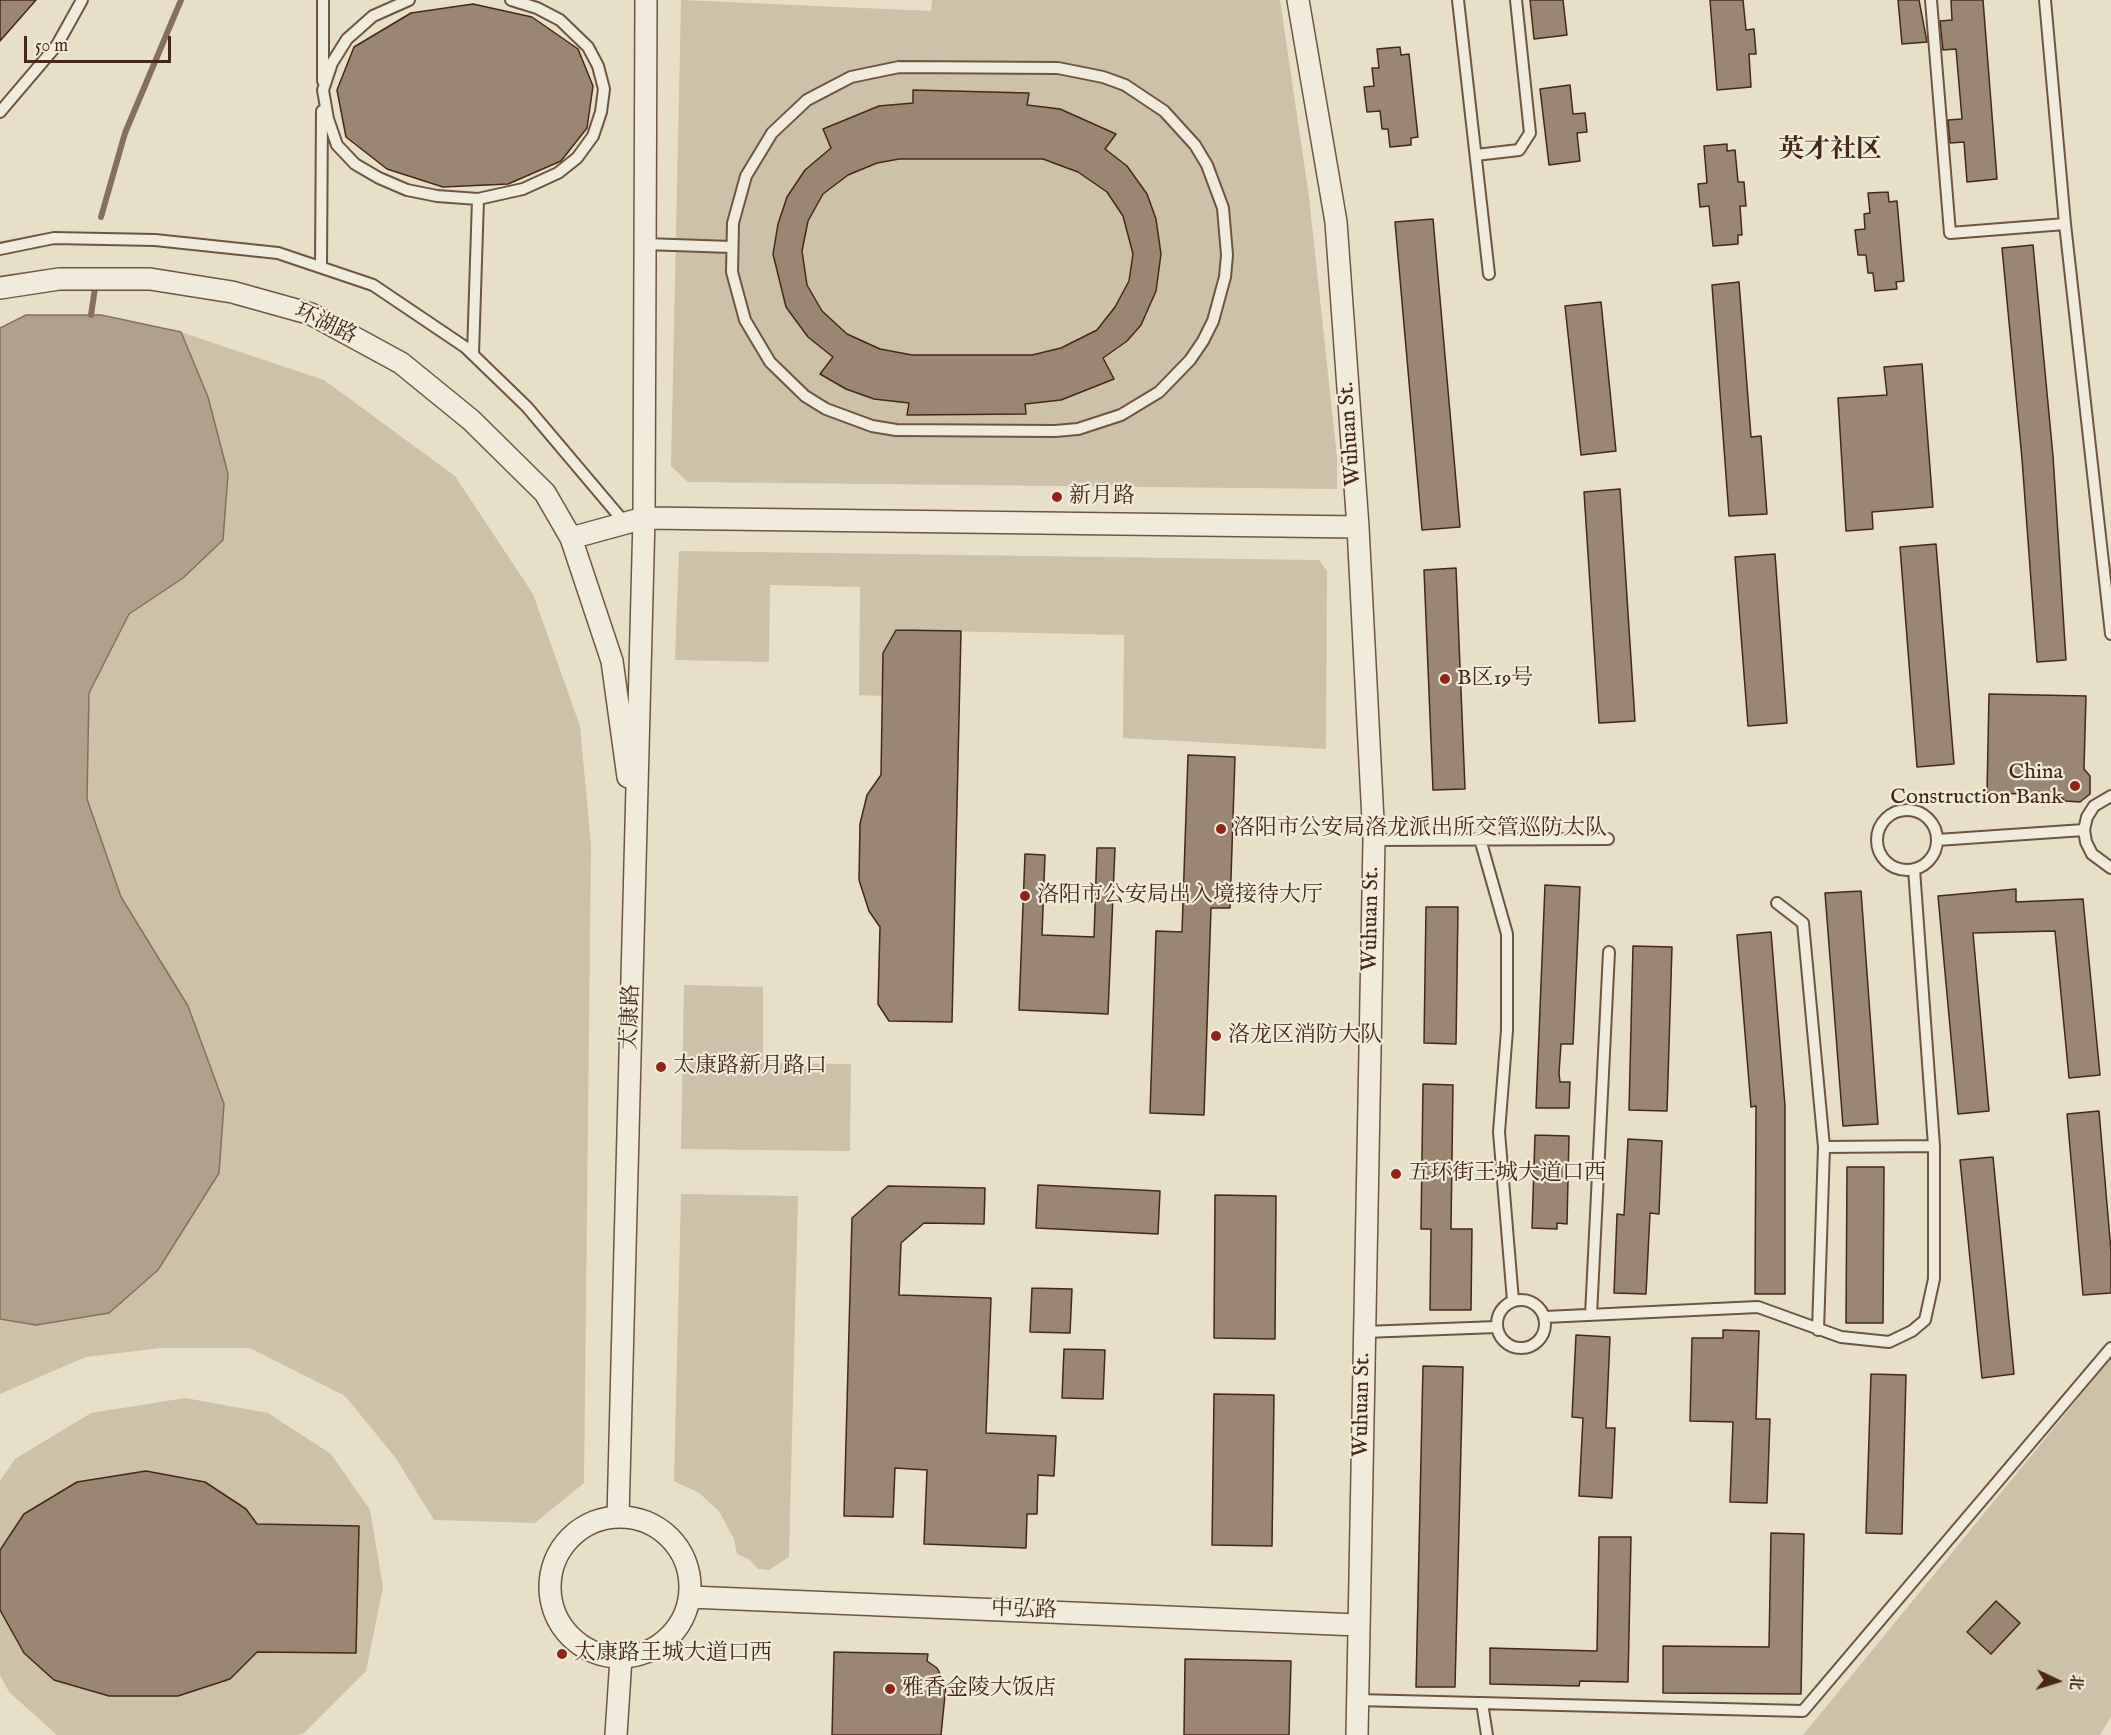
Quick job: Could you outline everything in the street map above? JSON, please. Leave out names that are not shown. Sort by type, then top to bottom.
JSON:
[{"type":"street","name":"太康路","points":[[618,1517],[634,936],[635,520],[645,244],[646,0]]},
{"type":"street","name":"Wuhuan St.","points":[[1298,0],[1336,222],[1358,527],[1374,840],[1357,1735]]},
{"type":"street","name":"环湖路","points":[[0,288],[59,279],[150,279],[232,292],[311,314],[401,363],[471,420],[545,493],[572,538],[612,661],[630,791],[634,936]]},
{"type":"street","points":[[572,538],[635,520],[1358,527]]},
{"type":"street","points":[[618,1517],[642,1520],[664,1532],[683,1557],[689,1573],[690,1597],[681,1622],[666,1641],[645,1654],[621,1658],[597,1654],[576,1642],[560,1623],[550,1595],[552,1571],[562,1548],[578,1530],[600,1520],[618,1517]]},
{"type":"street","name":"中弘路","points":[[690,1597],[1359,1625]]},
{"type":"street","points":[[616,1735],[621,1658]]},
{"type":"lane","points":[[0,112],[57,45],[82,0]]},
{"type":"lane","points":[[321,267],[323,0]]},
{"type":"lane","points":[[410,0],[373,16],[347,39],[332,63],[323,90],[337,145],[355,164],[407,190],[437,196],[478,199],[523,189],[558,173],[577,158],[593,135],[601,112],[604,89],[598,66],[588,46],[560,20],[537,8],[511,0]]},
{"type":"lane","points":[[1458,0],[1489,274]]},
{"type":"lane","points":[[1476,155],[1519,150],[1530,133],[1516,0]]},
{"type":"lane","points":[[1931,0],[1950,233],[2065,224]]},
{"type":"lane","points":[[2045,0],[2065,224],[2111,634]]},
{"type":"lane","points":[[899,67],[1058,68],[1103,77],[1125,85],[1164,111],[1180,127],[1195,145],[1216,186],[1223,208],[1227,255],[1220,299],[1213,321],[1197,350],[1159,392],[1121,415],[1078,429],[1055,431],[897,430],[872,426],[841,416],[805,396],[787,380],[756,341],[745,320],[732,272],[731,248],[738,199],[758,154],[788,116],[828,87],[874,70],[899,67]]},
{"type":"lane","points":[[473,354],[478,199]]},
{"type":"lane","points":[[0,249],[54,238],[155,240],[278,253],[373,285],[473,354],[635,520]]},
{"type":"lane","points":[[645,244],[731,248]]},
{"type":"lane","points":[[2111,796],[2094,806],[2087,817],[2084,830],[2086,843],[2092,854],[2111,868]]},
{"type":"lane","points":[[1903,810],[1922,814],[1930,820],[1937,840],[1930,858],[1914,869],[1895,867],[1881,854],[1877,836],[1886,818],[1903,810]]},
{"type":"lane","points":[[1937,840],[2084,830]]},
{"type":"lane","points":[[1480,839],[1507,934],[1507,1030],[1498,1132],[1513,1301]]},
{"type":"lane","points":[[1374,840],[1608,839]]},
{"type":"lane","points":[[1545,1317],[1758,1307],[1818,1330],[1852,1339],[1889,1342],[1912,1331],[1925,1320],[1934,1279],[1934,1146],[1914,869]]},
{"type":"lane","points":[[1777,903],[1803,923],[1824,1147],[1818,1330]]},
{"type":"lane","points":[[1591,1315],[1609,952]]},
{"type":"lane","points":[[1824,1147],[1934,1146]]},
{"type":"lane","points":[[1513,1301],[1528,1301],[1536,1304],[1545,1317],[1544,1333],[1533,1345],[1526,1348],[1518,1348],[1503,1341],[1497,1327],[1500,1311],[1513,1301]]},
{"type":"lane","points":[[1364,1332],[1497,1327]]},
{"type":"lane","points":[[1357,1700],[1803,1711],[2111,1348]]},
{"type":"lane","points":[[1482,1703],[1487,1735]]},
{"type":"shaded area","points":[[681,0],[931,11],[932,0],[1280,0],[1309,197],[1337,457],[1337,489],[688,482],[671,466]]},
{"type":"shaded area","points":[[26,315],[101,315],[181,332],[208,397],[228,474],[223,540],[183,578],[129,614],[89,693],[87,799],[121,897],[188,1006],[224,1104],[219,1173],[158,1270],[109,1313],[36,1325],[0,1319],[0,328]]},
{"type":"shaded area","points":[[181,332],[324,380],[455,476],[533,594],[580,726],[591,845],[584,1483],[535,1523],[434,1520],[395,1457],[345,1396],[250,1348],[161,1348],[86,1357],[0,1394],[0,1319],[36,1325],[188,1006],[121,897],[87,799],[89,693],[129,614],[183,578],[228,474],[208,397]]},
{"type":"shaded area","points":[[679,551],[1319,560],[1327,571],[1326,749],[1123,738],[1124,635],[896,630],[883,653],[882,696],[859,695],[860,587],[770,585],[769,662],[675,660]]},
{"type":"shaded area","points":[[684,985],[763,987],[763,1063],[851,1064],[850,1151],[681,1149]]},
{"type":"shaded area","points":[[681,1194],[798,1196],[789,1557],[769,1570],[758,1569],[750,1560],[737,1554],[734,1539],[719,1511],[699,1493],[674,1481]]},
{"type":"shaded area","points":[[2111,1358],[2111,1717],[2100,1735],[1803,1735]]},
{"type":"shaded area","points":[[185,1398],[268,1413],[331,1454],[370,1510],[383,1587],[366,1671],[304,1733],[298,1735],[57,1735],[9,1692],[0,1675],[0,1610],[24,1653],[54,1680],[257,1652],[356,1653],[359,1527],[257,1524],[246,1509],[205,1482],[146,1471],[77,1482],[24,1514],[0,1550],[0,1481],[15,1459],[91,1413]]},
{"type":"building","points":[[0,0],[36,0],[0,41]]},
{"type":"building","points":[[1530,0],[1563,0],[1567,35],[1534,39]]},
{"type":"building","points":[[1710,0],[1743,0],[1746,30],[1754,29],[1756,54],[1749,54],[1751,87],[1717,90]]},
{"type":"building","points":[[1898,0],[1919,0],[1927,42],[1902,44]]},
{"type":"building","points":[[1951,0],[1983,0],[1997,179],[1967,182],[1964,142],[1950,143],[1948,120],[1962,119],[1956,49],[1943,50],[1940,21],[1952,20]]},
{"type":"building","points":[[473,4],[532,17],[578,49],[593,86],[587,128],[561,161],[508,184],[443,187],[387,169],[346,137],[337,90],[354,47],[411,13]]},
{"type":"building","points":[[1400,47],[1401,55],[1409,54],[1418,137],[1411,138],[1411,145],[1390,147],[1388,129],[1382,129],[1380,111],[1367,112],[1364,87],[1374,86],[1372,68],[1379,68],[1377,49]]},
{"type":"building","points":[[1570,85],[1573,114],[1585,113],[1587,132],[1577,133],[1580,161],[1549,165],[1540,89]]},
{"type":"building","points":[[913,90],[1029,93],[1027,105],[1060,109],[1116,134],[1105,149],[1127,166],[1147,194],[1156,219],[1161,254],[1156,291],[1141,325],[1127,341],[1103,358],[1114,379],[1061,400],[1025,404],[1026,414],[907,415],[909,403],[874,399],[846,389],[820,374],[833,357],[808,337],[786,307],[773,254],[778,224],[787,197],[805,170],[831,148],[823,129],[879,106],[913,103]],"holes":[[[899,159],[1043,159],[1078,172],[1107,192],[1123,216],[1133,254],[1129,281],[1115,307],[1097,330],[1061,348],[1032,355],[912,355],[880,349],[847,334],[822,311],[807,285],[802,251],[808,221],[823,194],[848,175],[877,163]]]},
{"type":"building","points":[[1727,144],[1727,151],[1735,150],[1738,182],[1744,182],[1746,206],[1740,206],[1742,235],[1738,235],[1738,244],[1713,246],[1709,206],[1700,207],[1698,184],[1707,183],[1704,146]]},
{"type":"building","points":[[1888,192],[1889,202],[1897,201],[1904,281],[1896,282],[1897,289],[1875,291],[1873,273],[1868,273],[1866,255],[1858,255],[1855,230],[1865,229],[1864,214],[1870,213],[1868,193]]},
{"type":"building","points":[[1433,219],[1460,527],[1422,530],[1395,222]]},
{"type":"building","points":[[2033,245],[2053,456],[2066,660],[2037,662],[2022,459],[2002,248]]},
{"type":"building","points":[[1739,282],[1751,437],[1761,436],[1767,514],[1729,516],[1712,285]]},
{"type":"building","points":[[1601,302],[1616,451],[1581,455],[1565,306]]},
{"type":"building","points":[[1922,364],[1933,507],[1872,512],[1873,529],[1846,531],[1838,398],[1887,395],[1884,367]]},
{"type":"building","points":[[1620,489],[1635,721],[1599,723],[1584,492]]},
{"type":"building","points":[[1936,544],[1954,764],[1917,767],[1900,547]]},
{"type":"building","points":[[1775,554],[1787,723],[1748,726],[1735,557]]},
{"type":"building","name":"B区19号","points":[[1456,568],[1465,789],[1433,790],[1424,570]]},
{"type":"building","points":[[896,630],[961,631],[952,1022],[889,1021],[878,1004],[880,927],[869,911],[859,880],[860,824],[867,795],[881,775],[883,653]]},
{"type":"building","points":[[1989,694],[2086,696],[2084,769],[2090,776],[2090,794],[2080,802],[2065,801],[2059,795],[1987,793]]},
{"type":"building","points":[[1188,755],[1235,757],[1230,908],[1211,908],[1204,1115],[1150,1113],[1156,931],[1182,932]]},
{"type":"building","points":[[1097,848],[1115,848],[1108,1014],[1019,1010],[1025,854],[1045,855],[1042,935],[1094,937]]},
{"type":"building","points":[[1545,885],[1580,887],[1573,1044],[1561,1044],[1559,1073],[1560,1082],[1570,1082],[1569,1108],[1536,1108]]},
{"type":"building","points":[[2016,889],[2016,902],[2083,899],[2100,1075],[2069,1078],[2055,931],[1973,933],[1989,1111],[1958,1114],[1938,896]]},
{"type":"building","points":[[1861,891],[1878,1124],[1843,1126],[1825,893]]},
{"type":"building","points":[[1426,907],[1458,907],[1456,1044],[1424,1043]]},
{"type":"building","points":[[1771,932],[1785,1106],[1785,1294],[1755,1294],[1756,1106],[1751,1107],[1737,935]]},
{"type":"building","points":[[1633,946],[1672,947],[1667,1111],[1629,1110]]},
{"type":"building","points":[[1423,1084],[1453,1085],[1451,1229],[1472,1229],[1471,1310],[1430,1310],[1431,1229],[1421,1229]]},
{"type":"building","points":[[2099,1111],[2111,1251],[2111,1293],[2083,1295],[2067,1114]]},
{"type":"building","points":[[1535,1135],[1569,1136],[1567,1224],[1557,1223],[1557,1229],[1532,1228]]},
{"type":"building","points":[[1628,1139],[1662,1141],[1659,1214],[1650,1213],[1646,1294],[1614,1293],[1617,1214],[1624,1215]]},
{"type":"building","points":[[1993,1157],[2014,1374],[1982,1378],[1960,1160]]},
{"type":"building","points":[[1847,1167],[1884,1167],[1883,1323],[1846,1323]]},
{"type":"building","points":[[1038,1185],[1160,1191],[1158,1234],[1036,1228]]},
{"type":"building","points":[[888,1186],[985,1188],[984,1224],[924,1223],[901,1243],[899,1295],[991,1298],[986,1433],[1056,1436],[1054,1476],[1038,1475],[1037,1514],[1027,1514],[1026,1548],[924,1544],[927,1470],[895,1468],[893,1517],[844,1516],[852,1218]]},
{"type":"building","points":[[1215,1195],[1276,1196],[1275,1339],[1214,1338]]},
{"type":"building","points":[[1032,1288],[1072,1289],[1070,1333],[1030,1332]]},
{"type":"building","points":[[1723,1330],[1759,1331],[1756,1419],[1770,1419],[1767,1503],[1730,1502],[1733,1422],[1690,1421],[1692,1338],[1723,1338]]},
{"type":"building","points":[[1576,1335],[1610,1337],[1606,1428],[1615,1428],[1612,1498],[1579,1496],[1583,1418],[1572,1417]]},
{"type":"building","points":[[1064,1349],[1105,1350],[1103,1399],[1062,1398]]},
{"type":"building","points":[[1423,1366],[1463,1367],[1455,1687],[1416,1687]]},
{"type":"building","points":[[1871,1374],[1906,1375],[1902,1534],[1866,1533]]},
{"type":"building","points":[[1214,1394],[1274,1395],[1272,1546],[1212,1545]]},
{"type":"building","points":[[146,1471],[205,1482],[246,1509],[257,1524],[359,1526],[356,1653],[257,1652],[230,1679],[178,1696],[109,1696],[54,1680],[24,1653],[0,1610],[0,1550],[24,1514],[77,1482]]},
{"type":"building","points":[[1771,1533],[1804,1534],[1801,1694],[1663,1693],[1663,1646],[1769,1647]]},
{"type":"building","points":[[1599,1537],[1631,1537],[1628,1682],[1580,1681],[1579,1686],[1490,1684],[1490,1648],[1597,1651]]},
{"type":"building","points":[[1996,1601],[2020,1623],[1991,1654],[1967,1632]]},
{"type":"building","name":"雅香金陵大饭店","points":[[834,1652],[928,1654],[927,1661],[937,1668],[946,1685],[941,1735],[832,1735]]},
{"type":"building","points":[[1185,1659],[1291,1661],[1289,1735],[1184,1735]]},
{"type":"waterway","points":[[101,217],[125,133],[181,0]]},
{"type":"waterway","points":[[91,315],[95,288]]},
{"type":"place","name":"新月路","points":[[1057,497]]},
{"type":"place","name":"B区19号","points":[[1445,679]]},
{"type":"place","name":"China Construction Bank","points":[[2075,786]]},
{"type":"place","name":"洛阳市公安局洛龙派出所交管巡防大队","points":[[1221,829]]},
{"type":"place","name":"洛阳市公安局出入境接待大厅","points":[[1025,896]]},
{"type":"place","name":"洛龙区消防大队","points":[[1216,1036]]},
{"type":"place","name":"太康路新月路口","points":[[661,1067]]},
{"type":"place","name":"五环街王城大道口西","points":[[1396,1174]]},
{"type":"place","name":"太康路王城大道口西","points":[[562,1654]]},
{"type":"place","name":"雅香金陵大饭店","points":[[890,1689]]},
{"type":"district","name":"英才社区","points":[[1830,152]]}]
